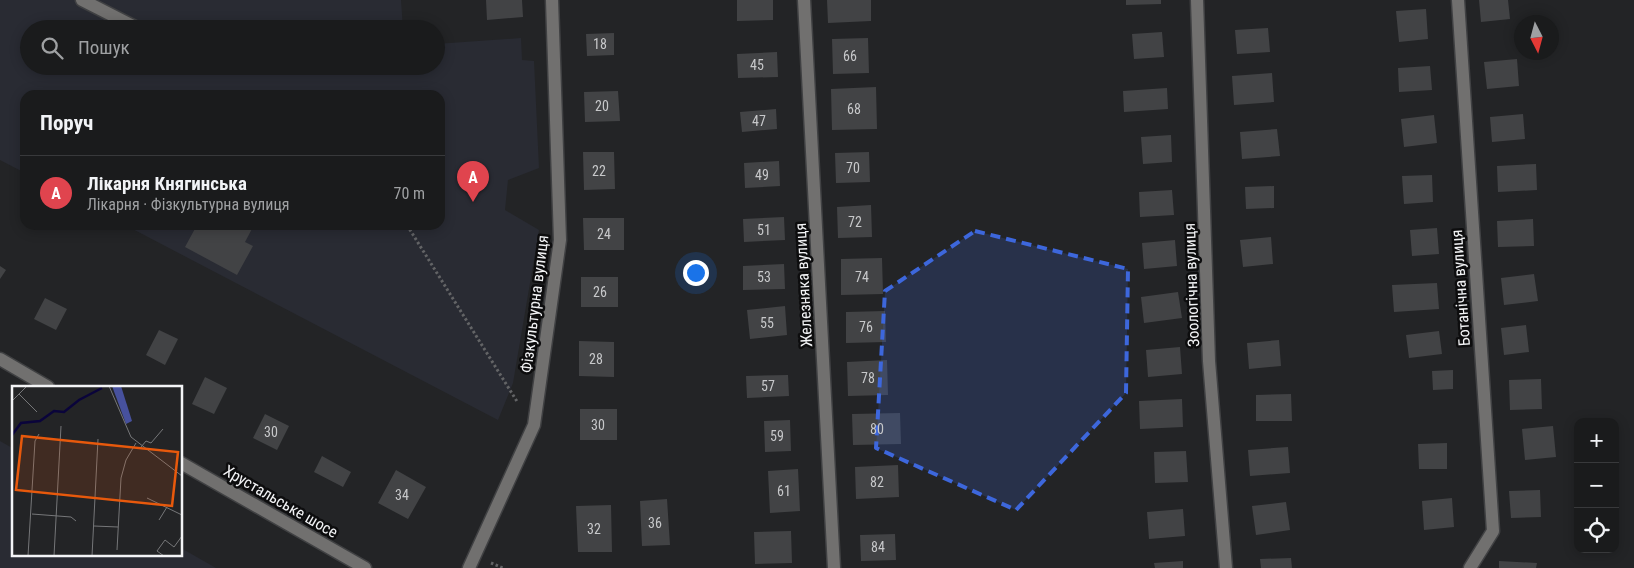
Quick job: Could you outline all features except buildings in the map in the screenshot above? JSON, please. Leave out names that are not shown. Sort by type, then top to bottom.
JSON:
[{"type":"street","points":[[82,0],[121,20]]},
{"type":"street","name":"Фізкультурна вулиця","points":[[469,568],[534,425],[560,240],[552,0]]},
{"type":"street","name":"Железняка вулиця","points":[[804,0],[834,568]]},
{"type":"street","name":"Зоологічна вулиця","points":[[1197,0],[1210,361],[1226,568]]},
{"type":"street","name":"Ботанічна вулиця","points":[[1458,0],[1492,531],[1470,568]]},
{"type":"street","points":[[0,359],[46,386]]},
{"type":"street","name":"Хрустальське шосе","points":[[182,464],[365,568]]},
{"type":"path","points":[[409,230],[522,408]]},
{"type":"highlighted area","points":[[975,231],[1128,269],[1126,393],[1016,510],[876,448],[885,291]]},
{"type":"shaded area","points":[[0,0],[401,0],[402,20],[20,20],[20,75],[445,75],[445,43],[521,38],[522,60],[534,61],[539,168],[508,180],[505,210],[539,230],[513,383],[498,420],[135,230],[445,230],[445,90],[20,90],[20,170],[0,160]]},
{"type":"shaded area","points":[[0,441],[12,448],[12,556],[182,556],[182,549],[216,568],[0,568]]},
{"type":"place","name":"Лікарня Княгинська","points":[[473,202]]}]
